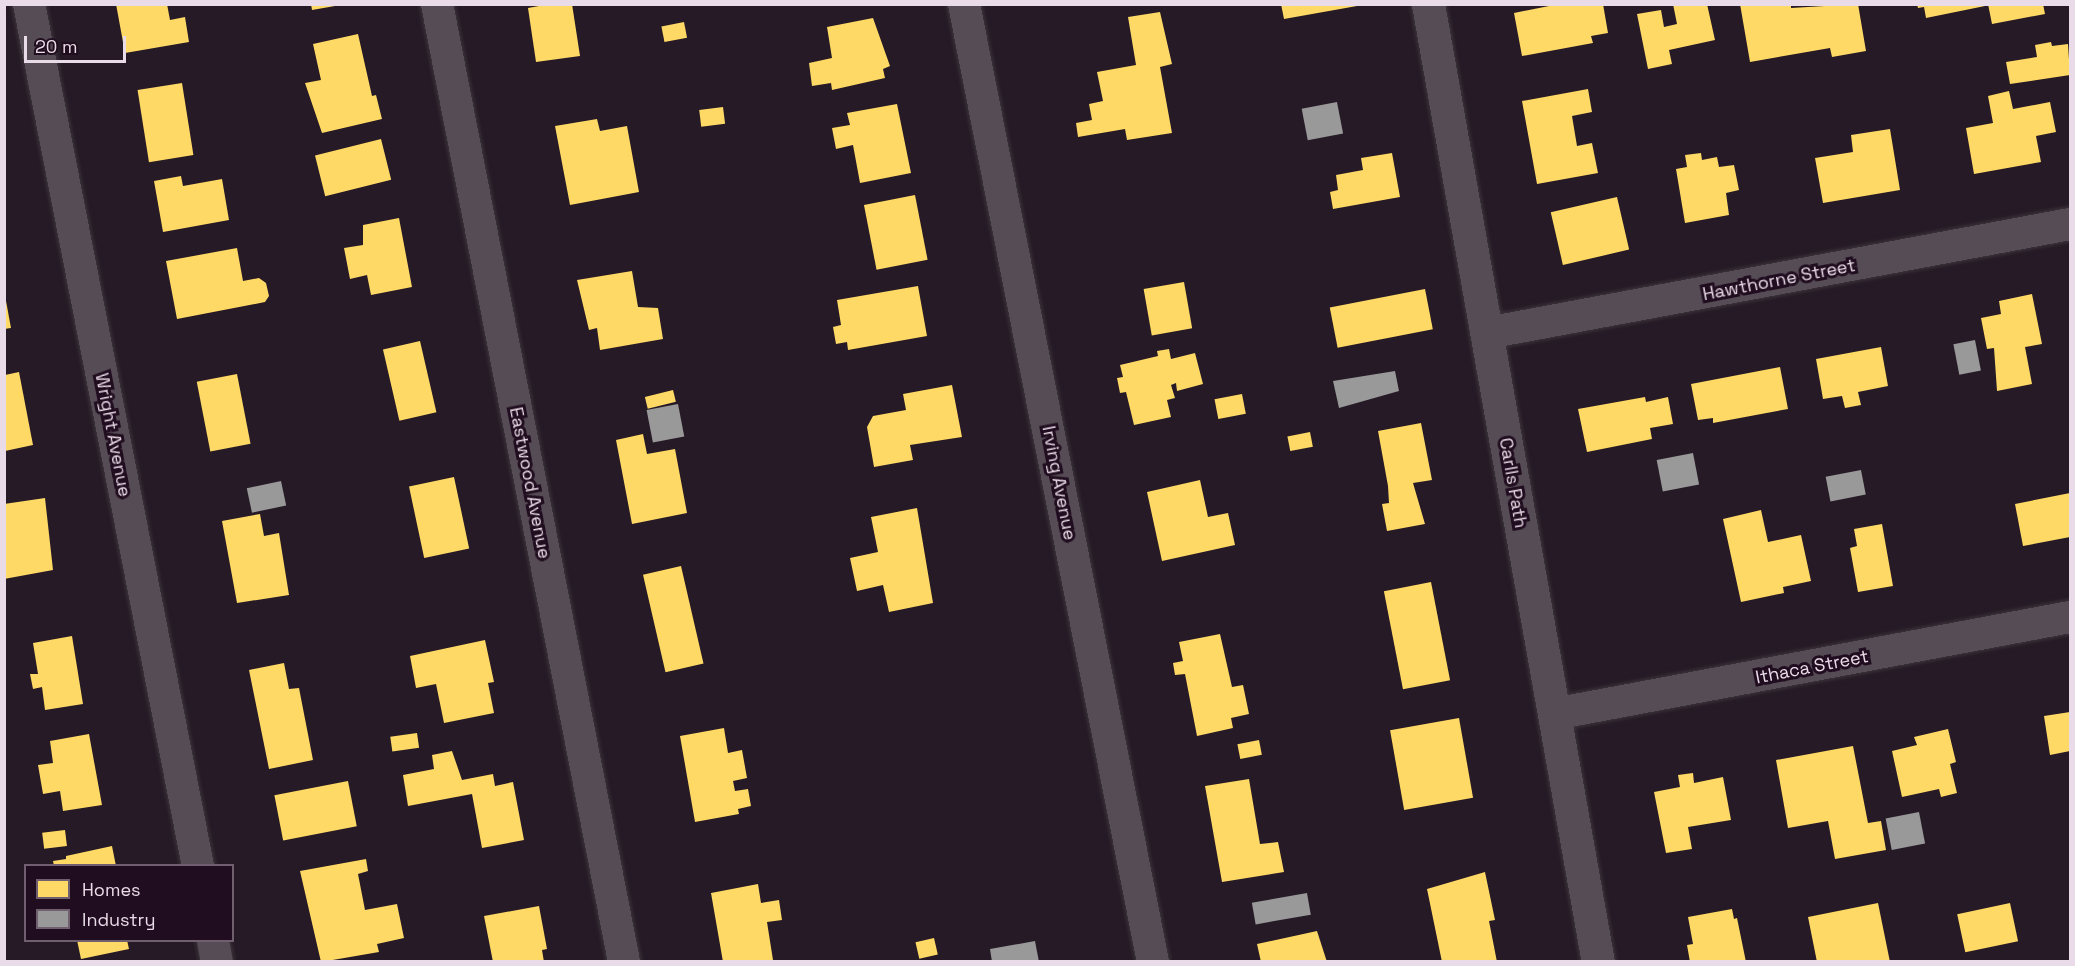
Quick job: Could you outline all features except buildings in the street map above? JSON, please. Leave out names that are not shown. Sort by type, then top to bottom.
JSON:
[{"type":"street","name":"Wright Avenue","points":[[29,4],[198,864]]},
{"type":"street","name":"Eastwood Avenue","points":[[437,4],[624,962]]},
{"type":"street","name":"Irving Avenue","points":[[964,4],[1153,962]]},
{"type":"street","name":"Carlls Path","points":[[1428,4],[1598,962]]},
{"type":"street","name":"Hawthorne Street","points":[[1487,333],[2070,224]]},
{"type":"street","name":"Ithaca Street","points":[[1554,714],[2070,617]]},
{"type":"street","points":[[213,942],[217,962]]}]
